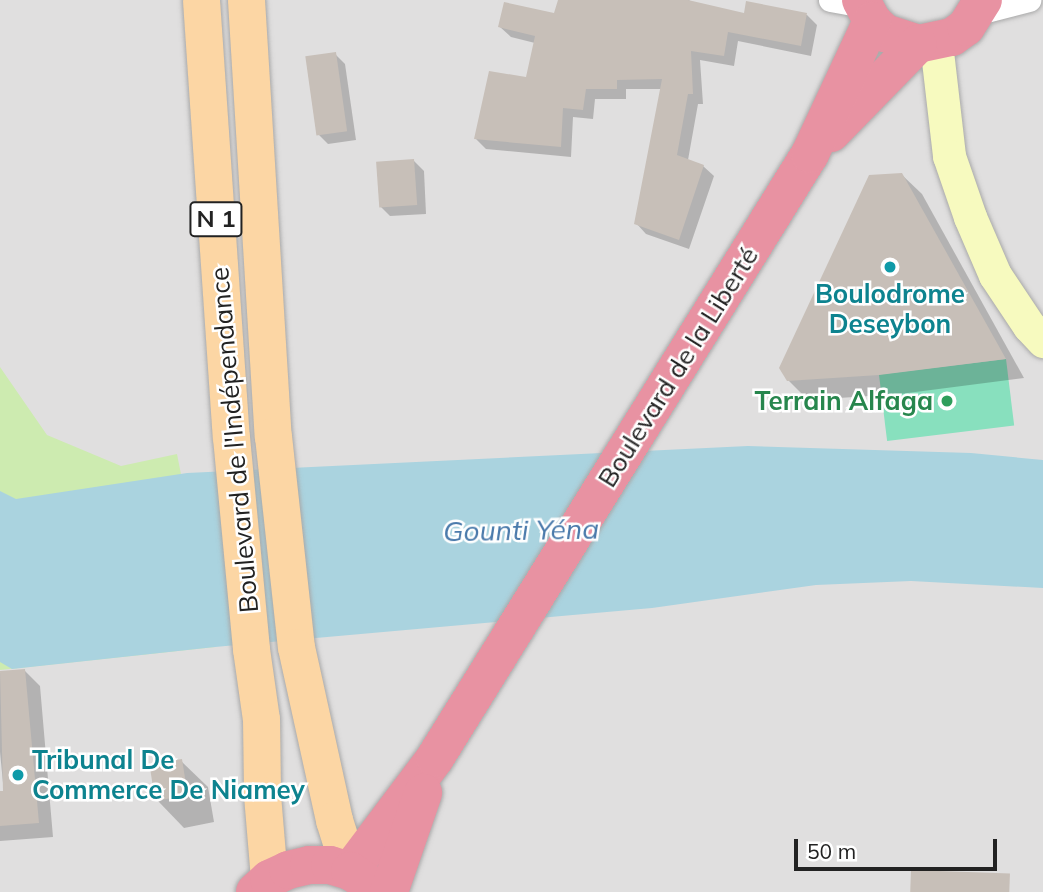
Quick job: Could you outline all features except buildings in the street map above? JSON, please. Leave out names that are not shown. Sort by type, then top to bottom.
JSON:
[{"type":"highway","name":"Boulevard de la Liberté","points":[[365,882],[475,692],[810,155],[927,43],[966,27],[980,6]]},
{"type":"highway","name":"Boulevard de la Liberté","points":[[810,155],[856,7]]},
{"type":"highway","points":[[856,7],[886,33],[927,43]]},
{"type":"highway","name":"Boulevard de la Liberté","points":[[389,892],[435,758]]},
{"type":"highway","points":[[262,886],[288,870],[309,865],[330,865],[365,882]]},
{"type":"main road","name":"Boulevard de l'Indépendance","points":[[201,0],[232,437],[251,649],[261,719],[262,886]]},
{"type":"main road","name":"Boulevard de l'Indépendance","points":[[246,0],[273,436],[296,647],[334,820],[365,882]]},
{"type":"street","points":[[980,6],[1029,0]]},
{"type":"street","points":[[927,43],[949,156],[970,217],[995,275],[1043,341]]},
{"type":"shaded area","points":[[0,0],[1043,0],[1043,892],[0,892]]},
{"type":"green space","name":"Terrain Alfaga","points":[[1006,359],[1014,426],[887,441],[879,375]]},
{"type":"green space","points":[[0,367],[47,435],[121,466],[177,454],[215,647],[0,670]]},
{"type":"water","name":"Gounti Yéna","points":[[748,446],[971,453],[1043,460],[1043,588],[911,581],[816,585],[652,608],[215,647],[12,669],[0,662],[0,491],[16,499],[187,473]]},
{"type":"place","name":"Boulodrome Deseybon","points":[[890,267]]},
{"type":"place","name":"Terrain Alfaga","points":[[947,401]]},
{"type":"place","name":"Tribunal De Commerce De Niamey","points":[[18,775]]}]
